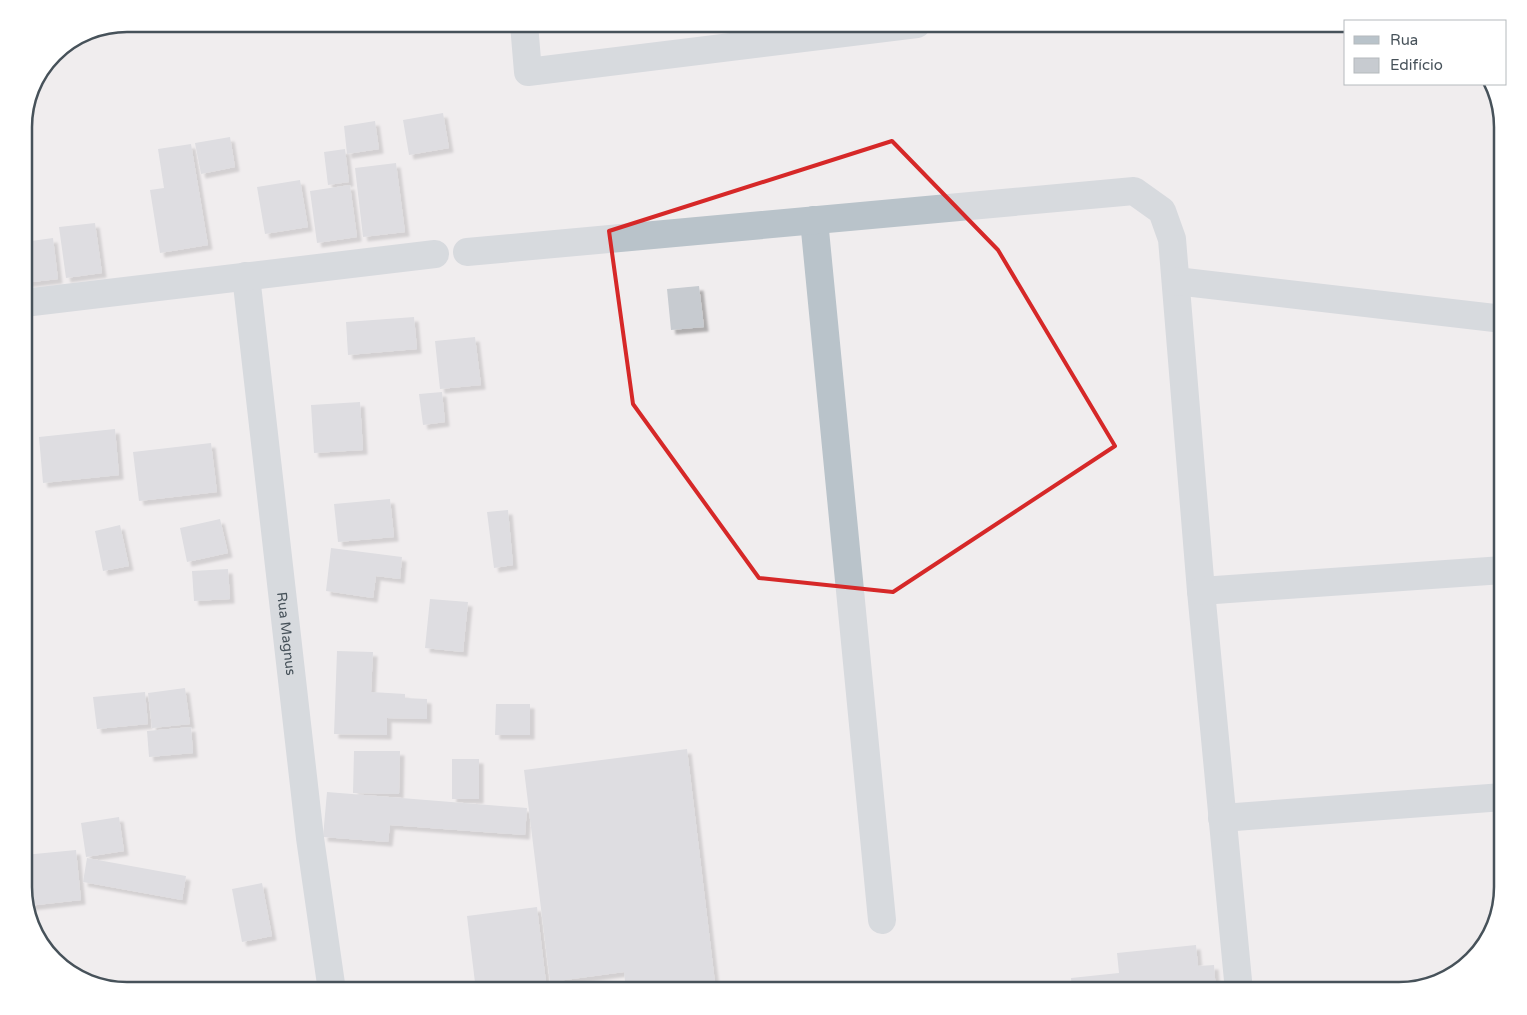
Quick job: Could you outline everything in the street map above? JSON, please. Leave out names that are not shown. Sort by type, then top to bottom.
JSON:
[{"type":"street","points":[[525,33],[528,72],[849,32]]},
{"type":"street","points":[[467,252],[1134,191],[1162,211],[1172,240],[1201,592],[1238,982]]},
{"type":"street","points":[[814,220],[882,920]]},
{"type":"street","points":[[33,302],[435,254]]},
{"type":"street","name":"Rua Magnus","points":[[246,276],[309,829],[331,982]]},
{"type":"street","points":[[1176,281],[1494,318]]},
{"type":"street","points":[[1201,592],[1494,571]]},
{"type":"street","points":[[1222,818],[1494,797]]},
{"type":"highlighted area","points":[[892,141],[998,250],[1115,446],[893,592],[759,578],[633,404],[609,231]]},
{"type":"building","points":[[443,113],[449,148],[409,155],[403,120]]},
{"type":"building","points":[[375,121],[379,149],[347,154],[344,126]]},
{"type":"building","points":[[230,137],[235,167],[201,174],[195,143]]},
{"type":"building","points":[[191,144],[208,245],[160,253],[150,190],[164,188],[158,149]]},
{"type":"building","points":[[345,149],[349,182],[328,185],[324,152]]},
{"type":"building","points":[[396,163],[405,232],[363,237],[355,168]]},
{"type":"building","points":[[300,180],[308,227],[265,234],[257,187]]},
{"type":"building","points":[[350,185],[357,237],[317,243],[310,191]]},
{"type":"building","points":[[95,223],[102,273],[66,278],[59,227]]},
{"type":"building","points":[[53,238],[58,279],[33,282],[33,241]]},
{"type":"building","points":[[699,286],[704,327],[671,330],[667,289]]},
{"type":"building","points":[[414,317],[417,349],[348,355],[346,322]]},
{"type":"building","points":[[475,337],[481,385],[440,389],[435,341]]},
{"type":"building","points":[[442,392],[445,422],[423,425],[419,394]]},
{"type":"building","points":[[360,402],[363,450],[314,453],[311,405]]},
{"type":"building","points":[[115,429],[119,475],[43,483],[39,437]]},
{"type":"building","points":[[211,443],[217,492],[139,501],[133,452]]},
{"type":"building","points":[[390,499],[394,537],[338,542],[334,504]]},
{"type":"building","points":[[508,510],[513,565],[494,568],[487,512]]},
{"type":"building","points":[[220,519],[228,553],[187,562],[180,528]]},
{"type":"building","points":[[120,525],[129,566],[103,571],[95,531]]},
{"type":"building","points":[[331,548],[402,557],[400,579],[376,576],[373,598],[326,591]]},
{"type":"building","points":[[228,569],[230,599],[194,601],[192,571]]},
{"type":"building","points":[[430,599],[468,602],[463,652],[425,648]]},
{"type":"building","points":[[337,651],[373,652],[371,692],[405,694],[405,698],[427,699],[427,719],[387,718],[387,735],[334,734]]},
{"type":"building","points":[[185,688],[190,724],[152,728],[148,693]]},
{"type":"building","points":[[145,692],[148,724],[97,729],[93,697]]},
{"type":"building","points":[[496,704],[530,704],[530,735],[495,735]]},
{"type":"building","points":[[191,727],[193,753],[149,757],[147,731]]},
{"type":"building","points":[[687,749],[715,982],[625,982],[624,972],[550,982],[524,770]]},
{"type":"building","points":[[354,751],[400,751],[399,794],[353,793]]},
{"type":"building","points":[[452,759],[479,759],[479,799],[452,799]]},
{"type":"building","points":[[327,792],[527,808],[525,835],[390,825],[388,842],[323,837]]},
{"type":"building","points":[[119,817],[124,851],[86,857],[81,823]]},
{"type":"building","points":[[76,850],[81,900],[34,905],[33,854]]},
{"type":"building","points":[[87,858],[186,876],[182,900],[83,882]]},
{"type":"building","points":[[262,883],[272,936],[242,942],[232,889]]},
{"type":"building","points":[[537,907],[546,982],[475,982],[467,916]]},
{"type":"building","points":[[1196,945],[1198,966],[1214,965],[1215,982],[1071,982],[1071,978],[1119,973],[1117,953]]}]
